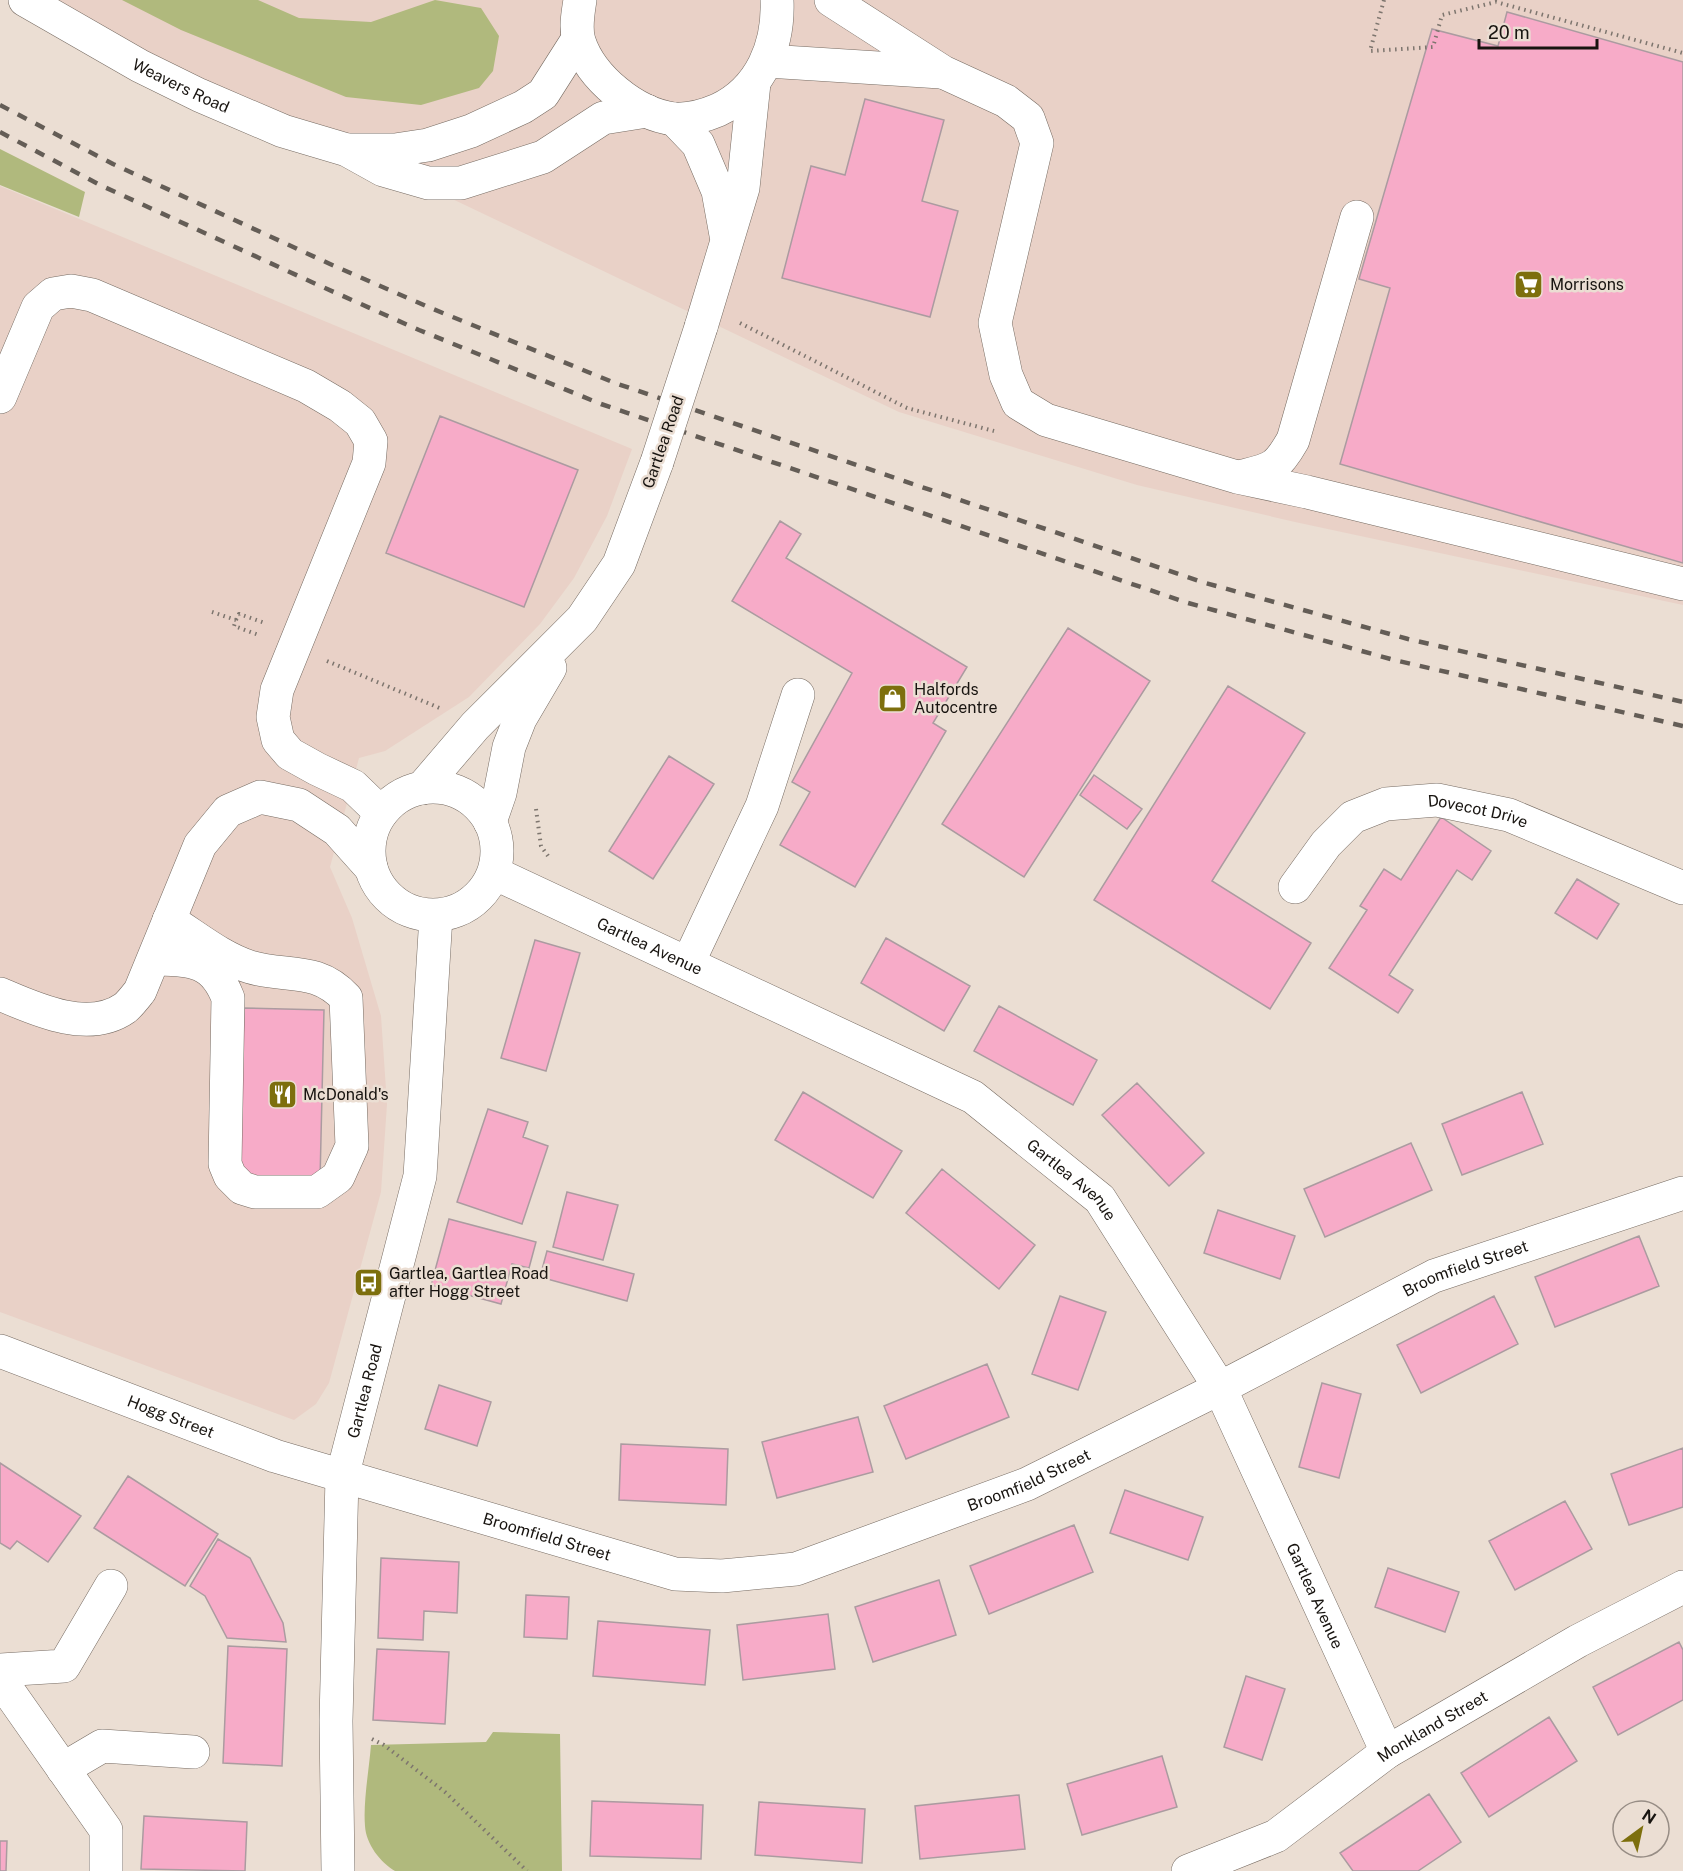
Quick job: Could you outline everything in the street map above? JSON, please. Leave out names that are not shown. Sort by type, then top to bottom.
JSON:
[{"type":"street","name":"Weavers Road","points":[[24,0],[140,66],[199,94],[283,131],[347,150],[383,170],[428,183],[461,183],[543,157],[603,118],[661,115],[703,117],[731,104],[760,72]]},
{"type":"street","name":"Gartlea Road","points":[[422,788],[475,726],[582,619],[619,564],[657,462],[743,188],[760,72],[775,38],[777,0]]},
{"type":"street","points":[[831,0],[943,72],[1006,101],[1028,118],[1037,143],[995,324],[1006,375],[1018,403],[1046,420],[1237,477],[1683,584]]},
{"type":"street","name":"Weavers Road","points":[[347,150],[395,150],[428,145],[471,131],[523,107],[543,94],[575,14]]},
{"type":"street","name":"Gartlea Road","points":[[575,14],[588,62],[603,80],[619,94],[661,115],[698,144],[718,191],[727,242]]},
{"type":"street","points":[[760,72],[943,72]]},
{"type":"street","points":[[1237,477],[1271,470],[1284,458],[1293,440],[1357,217]]},
{"type":"street","points":[[0,397],[38,307],[53,294],[71,291],[92,295],[306,386],[340,406],[360,422],[371,441],[369,463],[277,690],[273,717],[278,740],[290,754],[353,786],[381,813]]},
{"type":"street","name":"Gartlea Road","points":[[490,822],[500,793],[509,747],[520,719],[572,630]]},
{"type":"street","points":[[688,963],[762,807],[798,695]]},
{"type":"street","name":"Gartlea Road","points":[[422,788],[447,788],[472,800],[490,822],[497,843],[494,873],[480,896],[462,909],[436,916],[414,913],[399,906],[382,892],[371,868],[370,837],[381,813],[398,797],[422,788]]},
{"type":"street","points":[[0,994],[63,1017],[96,1019],[125,1008],[140,991],[200,845],[228,811],[260,797],[299,806],[309,812],[337,830],[371,868]]},
{"type":"street","name":"Dovecot Drive","points":[[1295,887],[1326,844],[1353,817],[1386,804],[1437,800],[1509,815],[1683,888]]},
{"type":"street","name":"Gartlea Avenue","points":[[494,873],[973,1097],[1100,1199],[1220,1388],[1388,1752]]},
{"type":"street","name":"Gartlea Road","points":[[338,1871],[336,1721],[342,1477],[420,1176],[436,916]]},
{"type":"street","points":[[154,959],[187,960],[202,965],[222,983],[228,998],[225,1164],[230,1176],[242,1188],[255,1192],[317,1192],[328,1186],[338,1177],[352,1146],[346,998],[334,985],[318,978],[251,968],[231,959],[169,920]]},
{"type":"street","name":"Broomfield Street","points":[[342,1477],[675,1574],[722,1576],[796,1569],[1027,1484],[1220,1388],[1434,1276],[1683,1193]]},
{"type":"street","name":"Hogg Street","points":[[0,1351],[275,1456],[342,1477]]},
{"type":"street","points":[[0,1670],[64,1666],[111,1586]]},
{"type":"street","name":"Monkland Street","points":[[1188,1871],[1276,1836],[1388,1752],[1578,1641],[1683,1587]]},
{"type":"street","points":[[0,1679],[106,1830],[106,1871]]},
{"type":"street","points":[[63,1769],[102,1746],[193,1752]]},
{"type":"path","points":[[1384,0],[1370,51],[1433,47],[1442,15],[1496,2],[1683,53]]},
{"type":"path","points":[[212,612],[236,620],[234,626],[245,630]]},
{"type":"path","points":[[336,1721],[384,1745],[445,1792],[527,1871]]},
{"type":"shaded area","points":[[35,0],[1683,0],[1683,605],[1295,522],[1137,485],[899,412]]},
{"type":"shaded area","points":[[0,186],[632,449],[607,516],[574,578],[540,624],[469,697],[385,751],[359,758],[330,867],[352,918],[381,1016],[387,1104],[381,1192],[329,1383],[316,1404],[294,1420],[0,1312]]},
{"type":"green space","points":[[122,0],[258,0],[299,18],[371,22],[435,0],[481,8],[499,36],[493,71],[479,88],[421,105],[346,97],[181,30]]},
{"type":"green space","points":[[0,149],[85,192],[79,217],[0,185]]},
{"type":"green space","points":[[493,1732],[560,1734],[562,1871],[395,1871],[389,1867],[379,1858],[366,1833],[365,1807],[371,1745],[486,1742]]},
{"type":"building","name":"Morrisons","points":[[1507,12],[1683,62],[1683,563],[1340,464],[1390,288],[1359,279],[1432,29],[1498,46]]},
{"type":"building","points":[[865,99],[944,120],[922,201],[958,211],[930,317],[782,278],[811,166],[845,175]]},
{"type":"building","points":[[440,416],[578,470],[524,607],[386,553]]},
{"type":"building","name":"Halfords Autocentre","points":[[780,521],[801,534],[786,558],[967,667],[933,723],[946,731],[855,887],[780,845],[810,792],[792,782],[852,673],[732,601]]},
{"type":"building","points":[[1068,628],[1150,681],[1024,877],[942,824]]},
{"type":"building","points":[[1228,686],[1305,733],[1212,881],[1311,943],[1270,1009],[1094,900]]},
{"type":"building","points":[[669,756],[714,784],[653,879],[609,851]]},
{"type":"building","points":[[1094,775],[1142,809],[1127,829],[1080,795]]},
{"type":"building","points":[[1441,817],[1491,851],[1472,880],[1457,870],[1389,975],[1413,990],[1398,1013],[1329,968],[1367,910],[1360,906],[1384,869],[1401,880]]},
{"type":"building","points":[[1577,879],[1619,904],[1597,939],[1555,913]]},
{"type":"building","points":[[886,938],[970,986],[944,1031],[861,983]]},
{"type":"building","points":[[535,940],[580,953],[546,1071],[501,1058]]},
{"type":"building","points":[[999,1006],[1097,1060],[1073,1105],[974,1051]]},
{"type":"building","name":"McDonald's","points":[[244,1008],[324,1010],[320,1180],[239,1178]]},
{"type":"building","points":[[1137,1083],[1204,1153],[1169,1186],[1102,1115]]},
{"type":"building","points":[[803,1092],[902,1151],[873,1198],[775,1140]]},
{"type":"building","points":[[1522,1092],[1543,1144],[1462,1175],[1442,1124]]},
{"type":"building","points":[[488,1109],[528,1122],[523,1137],[548,1146],[522,1224],[457,1202]]},
{"type":"building","points":[[1411,1143],[1432,1190],[1325,1237],[1304,1189]]},
{"type":"building","points":[[942,1169],[1035,1245],[999,1289],[906,1213]]},
{"type":"building","points":[[567,1192],[618,1205],[603,1260],[553,1247]]},
{"type":"building","points":[[1218,1210],[1295,1236],[1280,1279],[1204,1253]]},
{"type":"building","points":[[449,1219],[536,1242],[529,1268],[512,1264],[501,1304],[431,1285]]},
{"type":"building","points":[[1639,1236],[1659,1286],[1555,1327],[1535,1277]]},
{"type":"building","points":[[547,1251],[634,1274],[627,1301],[540,1277]]},
{"type":"building","points":[[1060,1296],[1106,1312],[1078,1390],[1032,1374]]},
{"type":"building","points":[[1494,1296],[1518,1344],[1421,1393],[1397,1345]]},
{"type":"building","points":[[987,1364],[1009,1417],[906,1459],[884,1406]]},
{"type":"building","points":[[1322,1383],[1361,1394],[1339,1478],[1299,1467]]},
{"type":"building","points":[[439,1385],[491,1402],[477,1446],[425,1429]]},
{"type":"building","points":[[858,1417],[873,1472],[777,1498],[762,1442]]},
{"type":"building","points":[[621,1444],[728,1449],[726,1505],[619,1500]]},
{"type":"building","points":[[1683,1448],[1683,1507],[1629,1525],[1611,1474]]},
{"type":"building","points":[[0,1463],[81,1516],[48,1562],[17,1541],[10,1549],[0,1543]]},
{"type":"building","points":[[128,1476],[218,1534],[185,1586],[94,1528]]},
{"type":"building","points":[[1125,1490],[1203,1517],[1188,1560],[1110,1533]]},
{"type":"building","points":[[1565,1501],[1592,1549],[1515,1590],[1489,1541]]},
{"type":"building","points":[[1074,1525],[1093,1572],[989,1614],[970,1566]]},
{"type":"building","points":[[218,1539],[250,1558],[283,1623],[286,1642],[227,1638],[205,1596],[190,1586]]},
{"type":"building","points":[[381,1558],[459,1562],[457,1613],[424,1611],[423,1640],[378,1638]]},
{"type":"building","points":[[1388,1568],[1459,1592],[1445,1632],[1375,1607]]},
{"type":"building","points":[[939,1580],[956,1635],[873,1662],[855,1607]]},
{"type":"building","points":[[526,1595],[569,1597],[567,1639],[524,1637]]},
{"type":"building","points":[[828,1614],[835,1669],[743,1680],[737,1625]]},
{"type":"building","points":[[598,1621],[710,1630],[705,1685],[593,1676]]},
{"type":"building","points":[[1679,1642],[1683,1650],[1683,1700],[1618,1735],[1593,1687]]},
{"type":"building","points":[[228,1646],[287,1649],[282,1766],[223,1763]]},
{"type":"building","points":[[377,1649],[449,1652],[445,1724],[373,1720]]},
{"type":"building","points":[[1246,1676],[1285,1689],[1262,1760],[1224,1747]]},
{"type":"building","points":[[1549,1717],[1577,1761],[1489,1817],[1461,1773]]},
{"type":"building","points":[[1162,1756],[1177,1807],[1082,1835],[1067,1784]]},
{"type":"building","points":[[1429,1794],[1461,1842],[1418,1871],[1353,1871],[1340,1853]]},
{"type":"building","points":[[1019,1795],[1025,1849],[920,1859],[915,1806]]},
{"type":"building","points":[[592,1801],[703,1805],[701,1859],[590,1856]]},
{"type":"building","points":[[759,1802],[865,1809],[862,1863],[755,1855]]},
{"type":"building","points":[[144,1816],[247,1822],[245,1871],[141,1869]]},
{"type":"building","points":[[0,1841],[7,1841],[6,1871],[0,1871]]},
{"type":"railway","points":[[0,105],[113,164],[330,264],[433,309],[615,383],[1202,582],[1408,639],[1683,702]]},
{"type":"railway","points":[[0,132],[100,185],[316,284],[419,330],[601,404],[1188,603],[1394,660],[1683,726]]},
{"type":"place","name":"Morrisons","points":[[1529,284]]},
{"type":"place","name":"Halfords Autocentre","points":[[893,698]]},
{"type":"place","name":"McDonald's","points":[[282,1094]]},
{"type":"place","name":"Gartlea, Gartlea Road after Hogg Street","points":[[368,1282]]}]
